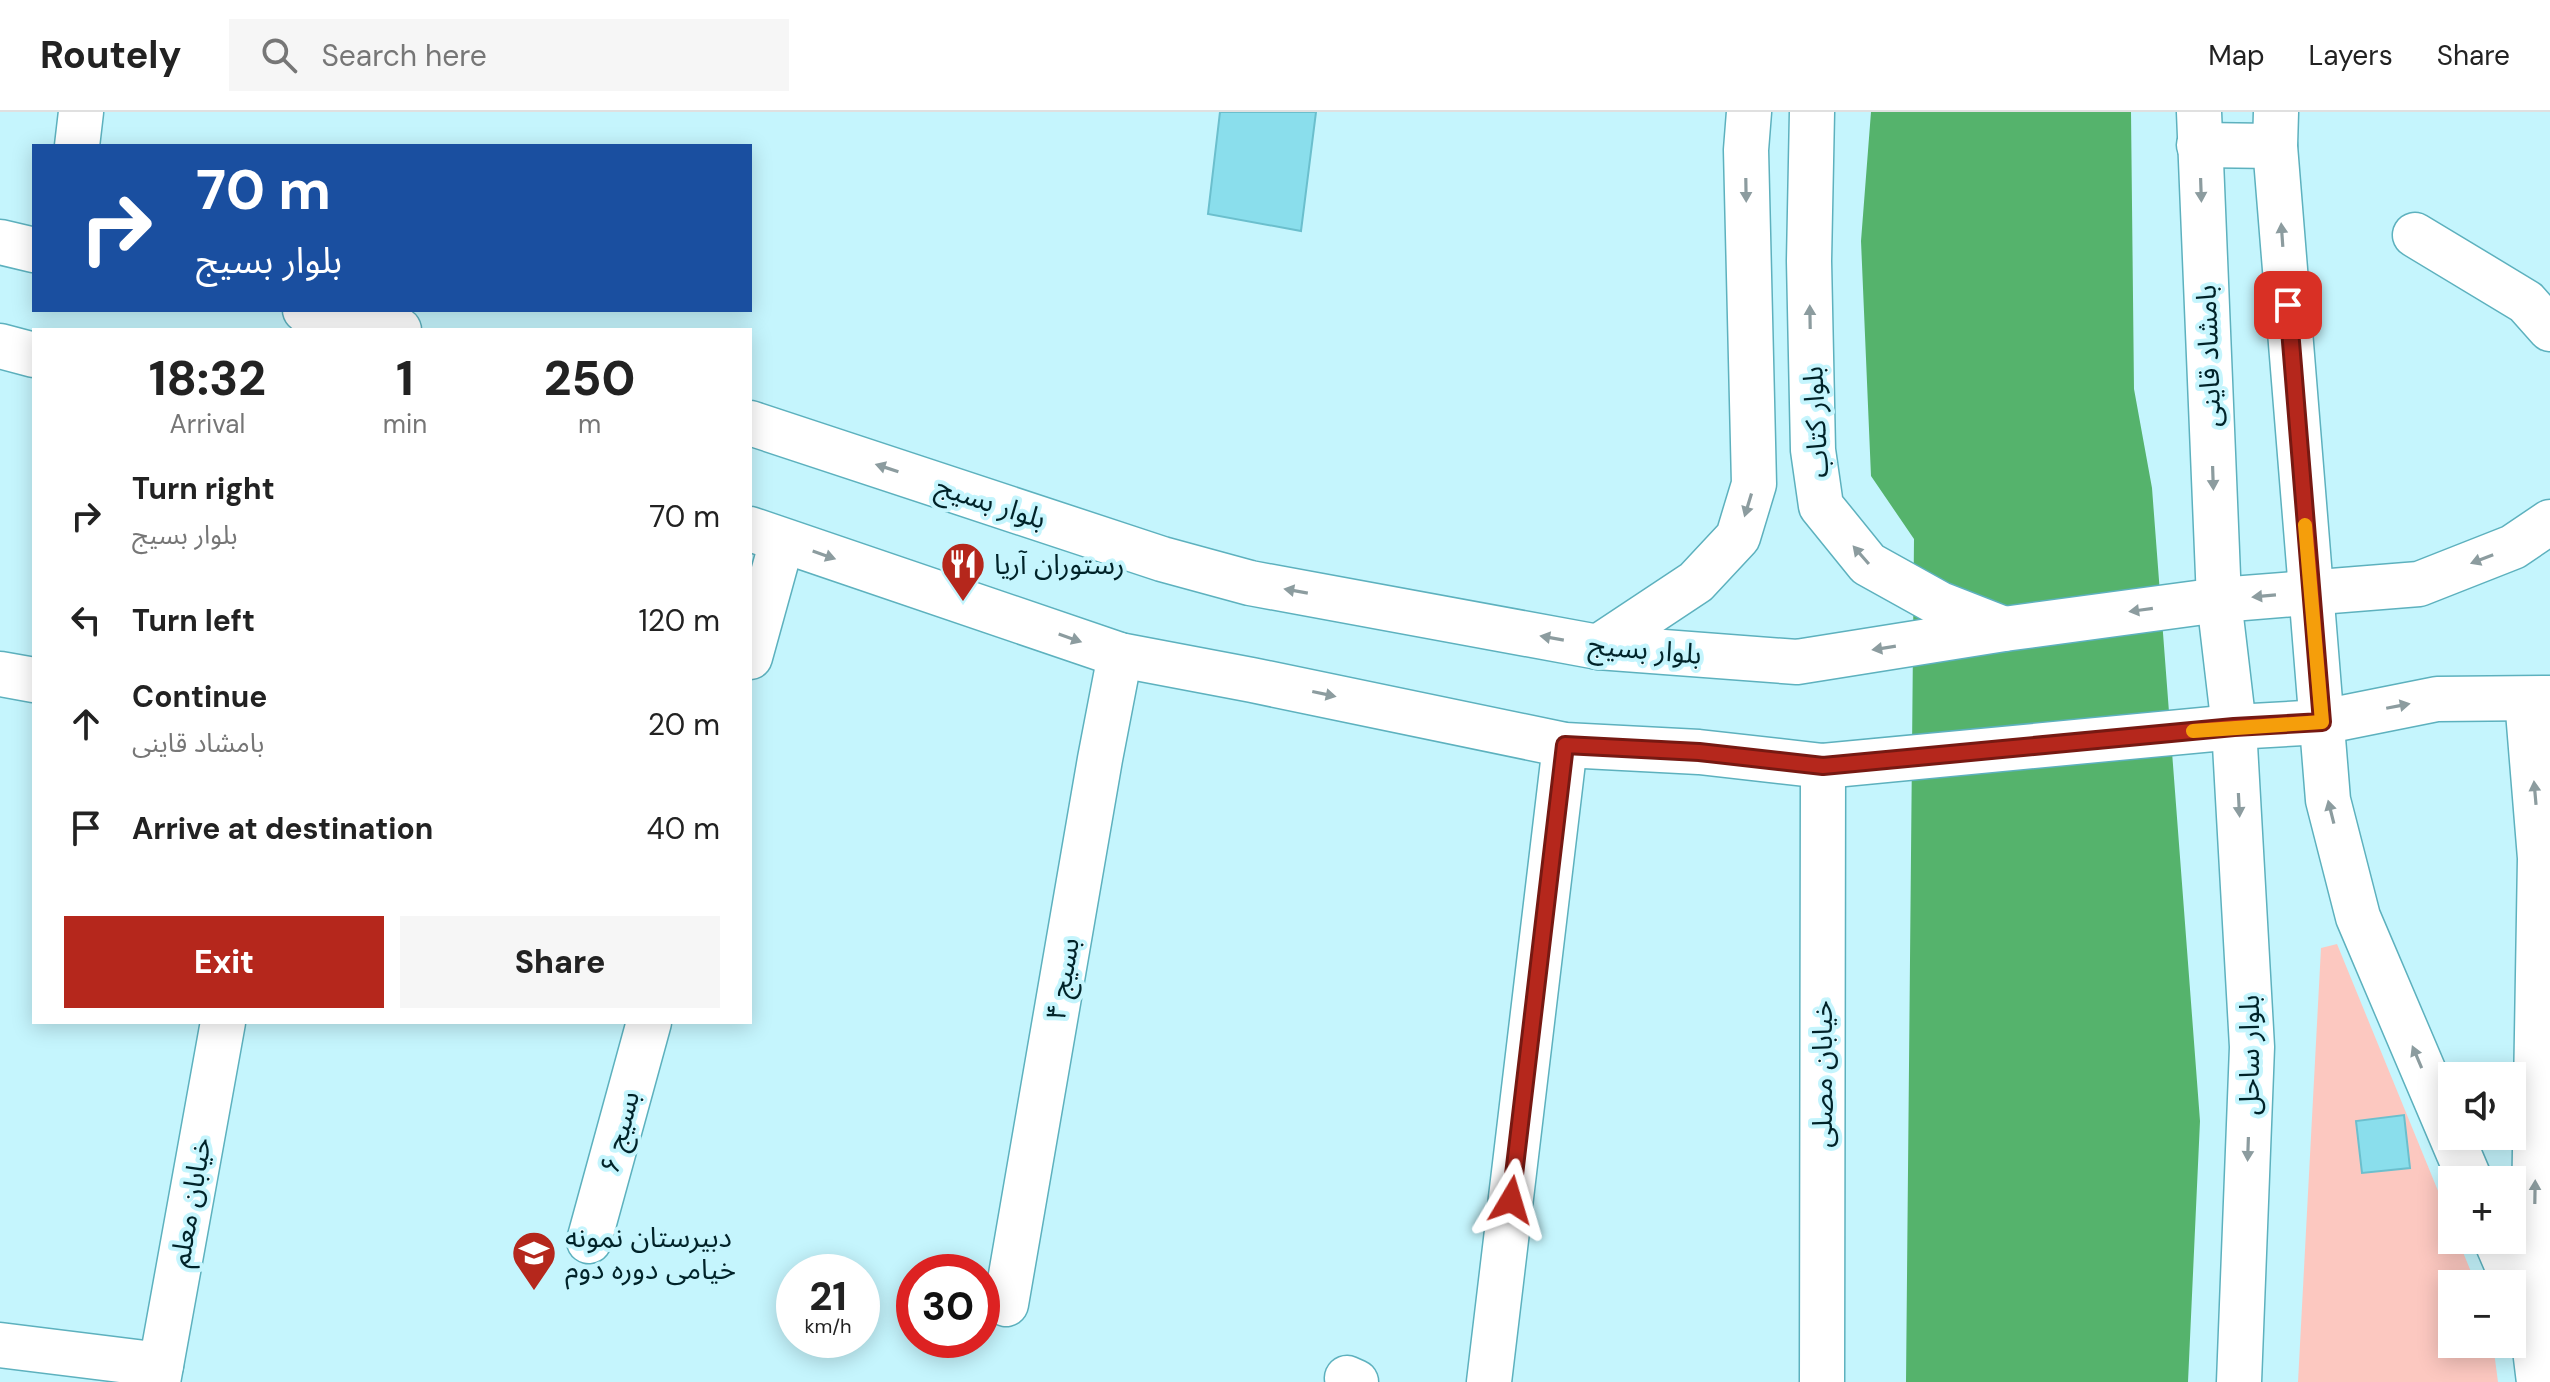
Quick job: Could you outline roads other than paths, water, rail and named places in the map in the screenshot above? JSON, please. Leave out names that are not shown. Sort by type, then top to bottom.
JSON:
[{"type":"main road","points":[[77,144],[81,112]]},
{"type":"main road","points":[[1598,647],[1696,582],[1738,537],[1754,484],[1746,150],[1749,112]]},
{"type":"main road","name":"بلوار کتاب","points":[[1812,112],[1809,261],[1813,450],[1821,506],[1868,564],[1940,604],[2004,629]]},
{"type":"main road","points":[[2199,128],[2276,129],[2328,800],[2358,917],[2464,1166]]},
{"type":"main road","name":"بامشاد قاینی","points":[[2199,128],[2219,600],[2234,727]]},
{"type":"main road","points":[[2415,235],[2526,302],[2550,329]]},
{"type":"main road","points":[[0,242],[32,250]]},
{"type":"main road","points":[[313,312],[378,328]]},
{"type":"main road","points":[[0,346],[32,354]]},
{"type":"main road","name":"بلوار بسیج","points":[[752,424],[1162,559],[1250,583],[1598,647],[1797,662],[2004,629],[2219,600],[2419,584],[2513,547],[2550,522]]},
{"type":"main road","points":[[1755,445],[1775,466],[1807,461],[1813,450]]},
{"type":"main road","points":[[752,642],[766,535],[1120,655],[1565,745],[1699,752],[1823,766],[2234,727],[2322,722],[2437,699],[2539,699],[2540,858],[2532,1325],[2539,1382]]},
{"type":"main road","name":"بسیج ۴","points":[[1006,1304],[1120,655]]},
{"type":"main road","points":[[0,674],[32,680]]},
{"type":"main road","name":"بلوار ساحل","points":[[2234,727],[2252,1047],[2239,1382]]},
{"type":"main road","points":[[1489,1382],[1565,745]]},
{"type":"main road","name":"خیابان مصلی","points":[[1822,1382],[1823,766]]},
{"type":"main road","name":"خیابان معلم","points":[[159,1374],[223,1024]]},
{"type":"main road","name":"بسیج ۶","points":[[589,1241],[648,1024]]},
{"type":"main road","points":[[2502,1254],[2532,1325]]},
{"type":"main road","points":[[0,1345],[159,1374]]},
{"type":"place","name":"رستوران آریا","points":[[963,603]]},
{"type":"place","name":"دبیرستان نمونه خیامی دوره دوم","points":[[534,1292]]}]
